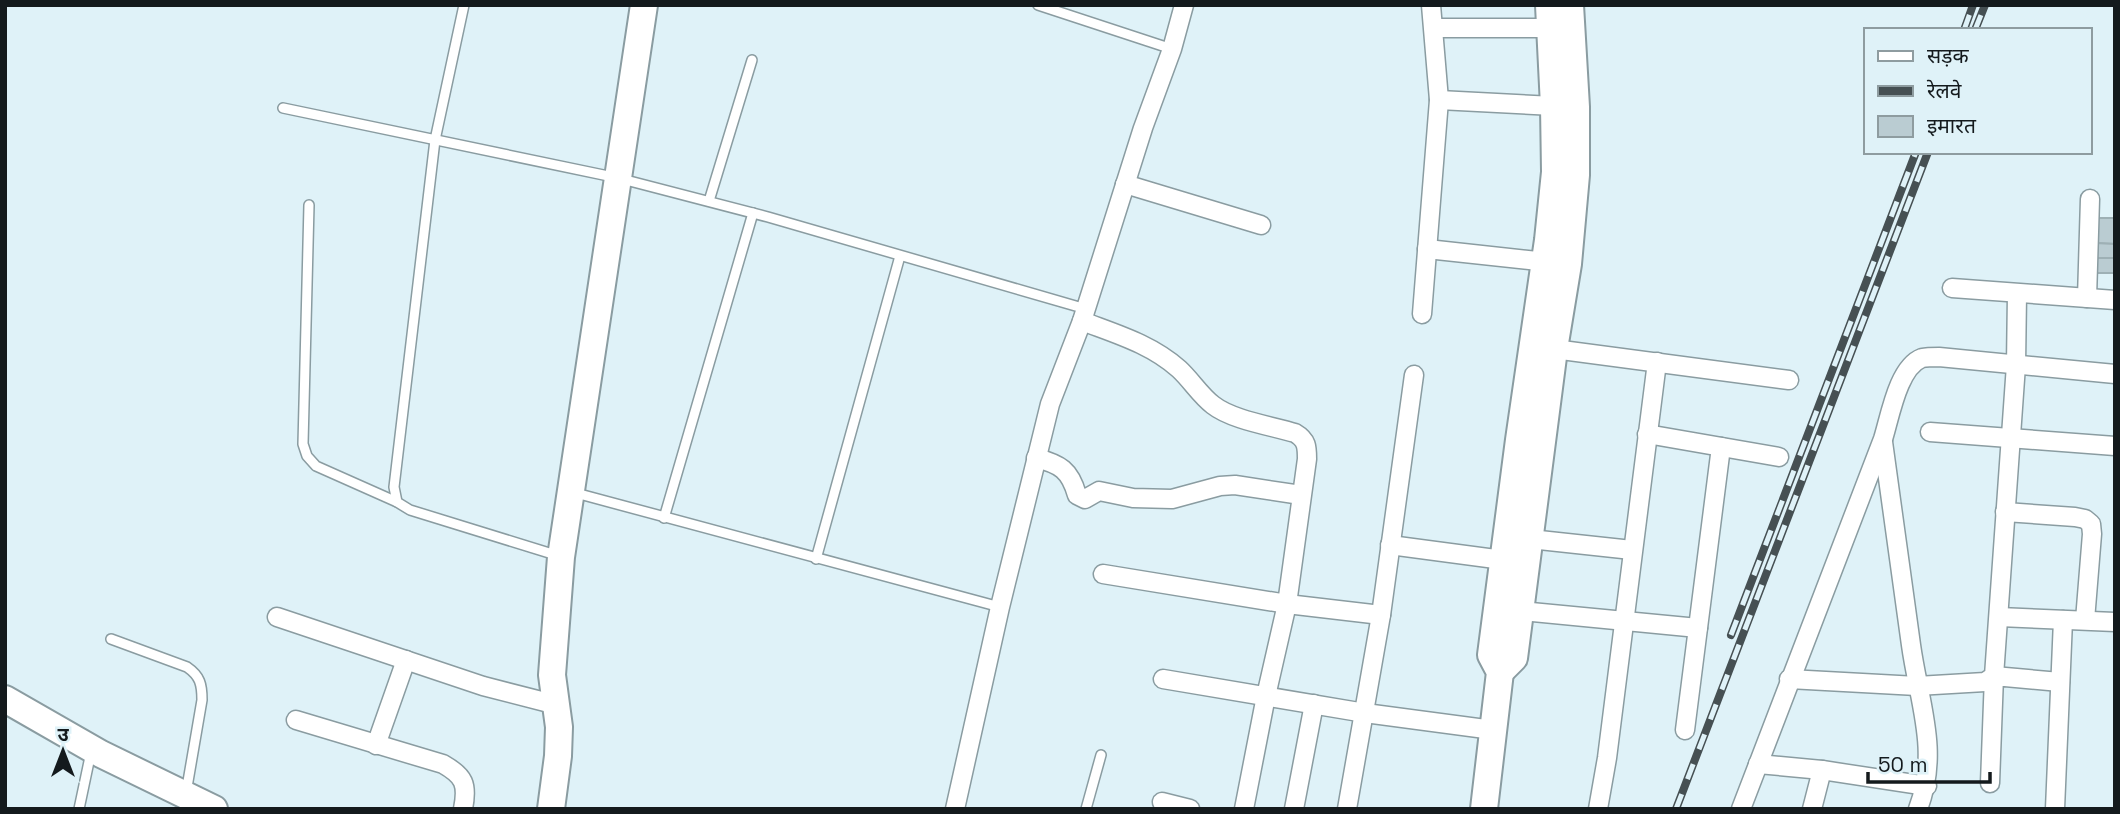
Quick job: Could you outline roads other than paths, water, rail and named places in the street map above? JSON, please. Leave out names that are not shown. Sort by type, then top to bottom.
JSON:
[{"type":"street","points":[[955,809],[1000,607],[1050,404],[1084,315],[1184,5]]},
{"type":"street","points":[[1422,314],[1439,100],[1431,5]]},
{"type":"street","points":[[1484,809],[1500,671],[1514,658],[1503,560],[1576,162],[1576,107],[1570,5]]},
{"type":"street","points":[[551,809],[558,756],[557,705],[552,663],[561,556],[618,178],[640,6]]},
{"type":"street","points":[[1434,28],[1550,17],[1556,263],[1553,349],[1530,539],[1508,610]]},
{"type":"street","points":[[1439,100],[1554,106]]},
{"type":"street","points":[[1125,184],[1261,225]]},
{"type":"street","points":[[2087,298],[2090,199]]},
{"type":"street","points":[[1427,249],[1556,263]]},
{"type":"street","points":[[1952,288],[2115,300]]},
{"type":"street","points":[[1990,783],[1994,676],[2016,365],[2017,294]]},
{"type":"street","points":[[1084,315],[1165,358],[1213,405],[1230,414],[1303,438],[1307,445],[1287,604],[1244,809]]},
{"type":"street","points":[[1553,349],[1789,380]]},
{"type":"street","points":[[1741,809],[1882,439],[1902,378],[1910,366],[1922,358],[1939,357],[2115,373]]},
{"type":"street","points":[[1598,809],[1657,362]]},
{"type":"street","points":[[1347,809],[1381,615],[1414,375]]},
{"type":"street","points":[[1930,432],[2115,446]]},
{"type":"street","points":[[1647,434],[1779,457]]},
{"type":"street","points":[[1882,439],[1917,686],[1928,730],[1927,786],[1918,809]]},
{"type":"street","points":[[1685,730],[1721,447]]},
{"type":"street","points":[[1037,458],[1063,469],[1077,495],[1085,499],[1099,491],[1133,498],[1172,499],[1220,486],[1235,485],[1301,495]]},
{"type":"street","points":[[2006,512],[2075,517],[2085,519],[2091,524],[2085,620]]},
{"type":"street","points":[[1530,539],[1632,550]]},
{"type":"street","points":[[1390,545],[1503,560]]},
{"type":"street","points":[[1103,574],[1287,604],[1381,615]]},
{"type":"street","points":[[1508,610],[1698,628]]},
{"type":"street","points":[[276,617],[483,686],[557,705]]},
{"type":"street","points":[[1999,617],[2115,622]]},
{"type":"street","points":[[2055,809],[2063,620]]},
{"type":"street","points":[[376,745],[406,660]]},
{"type":"street","points":[[1789,679],[1917,686],[1985,682],[1994,676],[2060,682]]},
{"type":"street","points":[[1163,679],[1365,713],[1493,730]]},
{"type":"street","points":[[5,699],[92,749],[214,809]]},
{"type":"street","points":[[1294,809],[1314,704]]},
{"type":"street","points":[[296,720],[443,764],[458,773],[465,786],[463,809]]},
{"type":"street","points":[[1758,764],[1822,770],[1927,786]]},
{"type":"street","points":[[1812,809],[1822,770]]},
{"type":"street","points":[[1162,802],[1190,809]]},
{"type":"lane","points":[[397,502],[394,487],[435,140],[464,5]]},
{"type":"lane","points":[[1038,5],[1172,49]]},
{"type":"lane","points":[[709,201],[752,60]]},
{"type":"lane","points":[[283,108],[618,178],[709,201],[900,256],[1084,315]]},
{"type":"lane","points":[[309,205],[301,426],[307,456],[316,466],[410,510],[561,556]]},
{"type":"lane","points":[[664,518],[752,213]]},
{"type":"lane","points":[[816,559],[900,256]]},
{"type":"lane","points":[[571,492],[1000,607]]},
{"type":"lane","points":[[111,639],[187,667],[198,675],[202,700],[186,795]]},
{"type":"lane","points":[[79,809],[92,749]]},
{"type":"lane","points":[[1086,809],[1101,755]]},
{"type":"railway","points":[[1965,28],[1973,5]]},
{"type":"railway","points":[[1976,28],[1985,5]]},
{"type":"railway","points":[[1731,635],[1915,154]]},
{"type":"railway","points":[[1676,809],[1927,154]]}]
